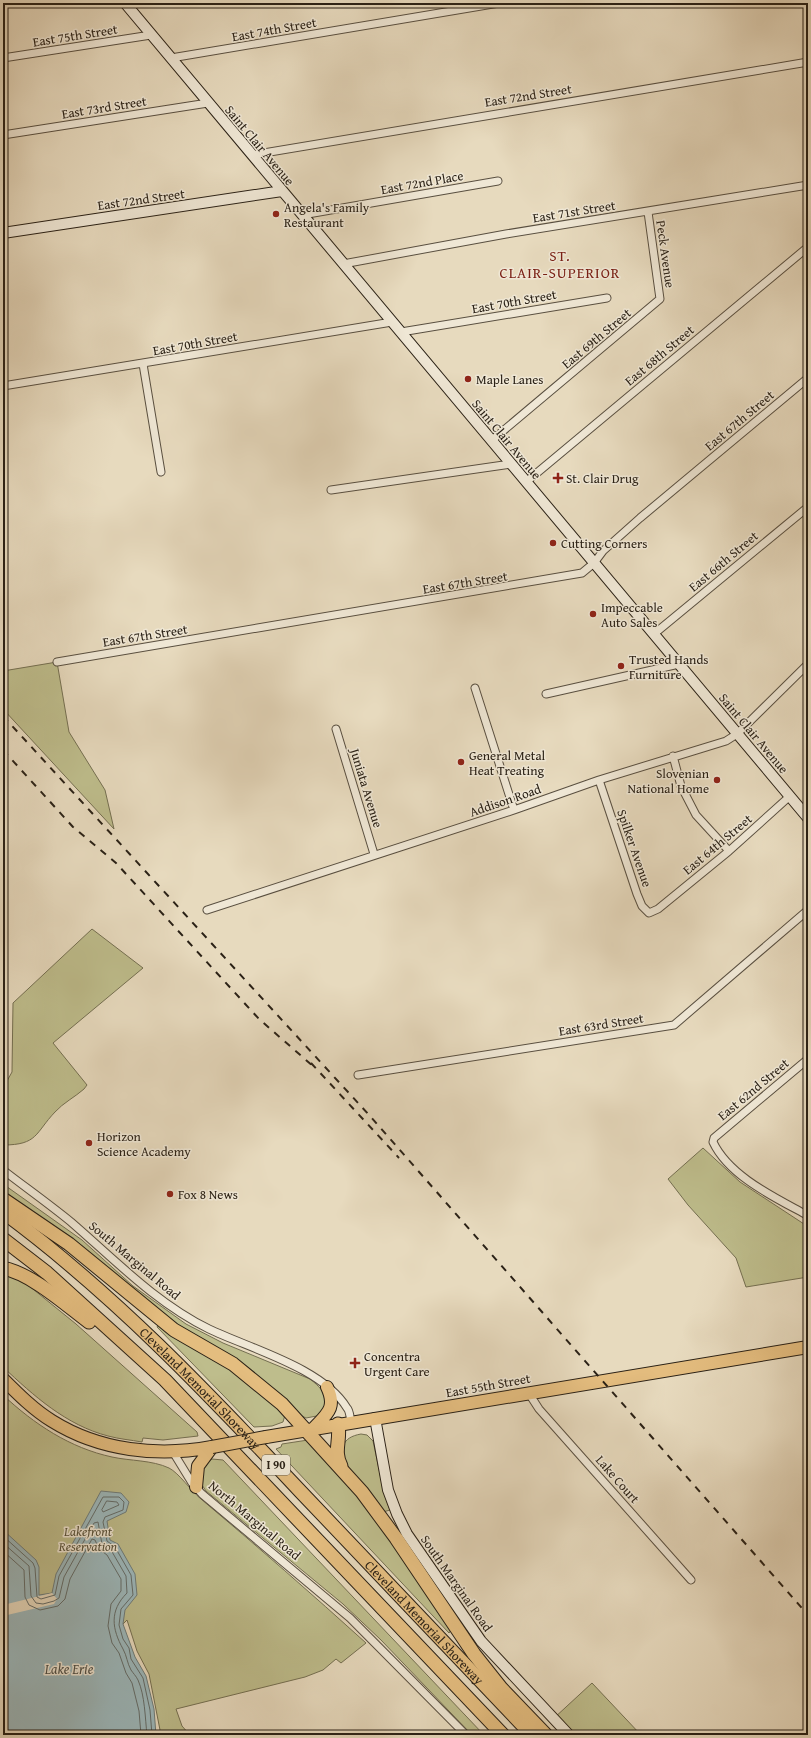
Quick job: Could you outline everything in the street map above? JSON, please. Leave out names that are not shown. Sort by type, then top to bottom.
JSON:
[{"type":"highway","points":[[3,1199],[69,1244],[174,1330],[233,1364],[253,1379],[309,1429],[380,1517],[491,1676],[546,1735]]},
{"type":"highway","name":"Cleveland Memorial Shoreway","points":[[3,1212],[64,1258],[126,1312],[215,1400],[532,1735]]},
{"type":"highway","name":"Cleveland Memorial Shoreway","points":[[3,1239],[47,1274],[165,1380],[503,1735]]},
{"type":"highway","points":[[3,1268],[15,1271],[32,1280],[140,1358]]},
{"type":"highway","points":[[343,1470],[337,1452],[344,1423]]},
{"type":"main road","name":"Saint Clair Avenue","points":[[125,3],[808,818]]},
{"type":"main road","name":"East 72nd Street","points":[[3,233],[282,191]]},
{"type":"main road","name":"East 55th Street","points":[[173,1452],[208,1448],[309,1429],[528,1392],[808,1347]]},
{"type":"main road","points":[[3,1379],[41,1414],[53,1422],[79,1434],[111,1446],[135,1450],[173,1452]]},
{"type":"main road","points":[[309,1429],[327,1414],[331,1406],[331,1395],[328,1387]]},
{"type":"main road","name":"South Marginal Road","points":[[375,1418],[388,1490],[397,1514],[408,1534],[481,1641],[569,1735]]},
{"type":"main road","points":[[196,1487],[198,1466],[208,1448]]},
{"type":"street","name":"East 74th Street","points":[[171,58],[494,3]]},
{"type":"street","name":"East 75th Street","points":[[3,58],[151,34]]},
{"type":"street","name":"East 72nd Street","points":[[252,155],[808,62]]},
{"type":"street","name":"East 73rd Street","points":[[3,135],[208,103]]},
{"type":"street","name":"East 72nd Place","points":[[302,215],[498,181]]},
{"type":"street","name":"East 71st Street","points":[[343,264],[506,234],[808,185]]},
{"type":"street","name":"Peck Avenue","points":[[648,212],[660,300]]},
{"type":"street","name":"East 68th Street","points":[[526,482],[808,247]]},
{"type":"street","name":"East 70th Street","points":[[401,332],[607,298]]},
{"type":"street","name":"East 69th Street","points":[[491,440],[660,300]]},
{"type":"street","name":"East 70th Street","points":[[3,386],[392,322]]},
{"type":"street","points":[[143,364],[161,472]]},
{"type":"street","name":"East 67th Street","points":[[57,662],[539,582],[582,573],[640,518],[808,378]]},
{"type":"street","points":[[331,490],[511,464]]},
{"type":"street","name":"East 66th Street","points":[[654,634],[808,507]]},
{"type":"street","points":[[546,694],[679,664]]},
{"type":"street","name":"Addison Road","points":[[207,910],[374,854],[514,810],[599,780],[673,756],[726,741],[737,734],[748,721],[808,664]]},
{"type":"street","points":[[475,688],[514,810]]},
{"type":"street","name":"Juniata Avenue","points":[[336,729],[374,854]]},
{"type":"street","points":[[673,756],[681,786],[696,815],[728,852]]},
{"type":"street","name":"Spilker Avenue","points":[[599,780],[642,906],[649,913],[658,909]]},
{"type":"street","name":"East 64th Street","points":[[658,909],[728,852],[790,796]]},
{"type":"street","name":"East 63rd Street","points":[[358,1075],[674,1025],[808,910]]},
{"type":"street","name":"East 62nd Street","points":[[806,1213],[754,1184],[741,1175],[714,1144],[714,1138],[808,1059]]},
{"type":"street","name":"South Marginal Road","points":[[3,1170],[70,1221],[139,1283],[175,1310],[208,1329],[304,1370],[328,1387],[348,1408],[344,1423]]},
{"type":"street","name":"Lake Court","points":[[528,1392],[539,1408],[691,1580]]},
{"type":"street","name":"North Marginal Road","points":[[173,1452],[196,1487],[355,1622],[466,1735]]},
{"type":"green space","points":[[57,662],[69,732],[105,790],[114,829],[3,709],[3,671]]},
{"type":"green space","points":[[92,929],[143,968],[53,1043],[87,1085],[84,1089],[58,1109],[48,1119],[39,1132],[30,1140],[23,1143],[3,1145],[3,1088],[12,1072],[13,1003]]},
{"type":"green space","points":[[703,1148],[740,1182],[804,1224],[808,1231],[808,1277],[746,1287],[736,1258],[688,1205],[668,1179]]},
{"type":"green space","points":[[3,1184],[82,1240],[133,1286],[186,1324],[223,1343],[310,1379],[321,1390],[327,1400],[328,1404],[322,1415],[306,1418],[298,1414],[180,1327],[63,1233],[3,1191]]},
{"type":"green space","points":[[3,1274],[23,1281],[76,1324],[197,1432],[198,1436],[163,1440],[143,1438],[142,1442],[112,1437],[78,1425],[39,1399],[3,1367]]},
{"type":"green space","points":[[159,1323],[236,1371],[285,1415],[283,1422],[272,1426],[254,1427],[157,1327]]},
{"type":"green space","name":"Lakefront Reservation","points":[[3,1395],[27,1416],[53,1434],[82,1448],[112,1457],[155,1463],[173,1470],[197,1496],[284,1570],[366,1643],[341,1663],[336,1659],[323,1670],[305,1677],[176,1709],[182,1726],[190,1735],[161,1735],[149,1674],[137,1651],[127,1620],[58,1690],[3,1703]]},
{"type":"green space","points":[[361,1434],[367,1435],[373,1441],[384,1493],[390,1510],[383,1512],[367,1494],[350,1470],[344,1458],[343,1447],[348,1439]]},
{"type":"green space","points":[[308,1440],[351,1484],[452,1629],[449,1633],[276,1449],[281,1447],[282,1444]]},
{"type":"green space","points":[[212,1459],[223,1460],[484,1735],[472,1735],[381,1640],[343,1604],[206,1491],[200,1482],[204,1465]]},
{"type":"green space","points":[[592,1683],[641,1735],[569,1735],[553,1719]]},
{"type":"water","name":"Lake Erie","points":[[101,1491],[121,1493],[129,1502],[126,1512],[107,1521],[110,1540],[118,1544],[135,1574],[137,1595],[125,1610],[123,1624],[135,1657],[146,1676],[154,1709],[156,1735],[3,1735],[3,1530],[36,1560],[39,1567],[39,1595],[52,1593],[56,1574]]},
{"type":"pier","points":[[52,1593],[57,1599],[54,1604],[3,1616],[3,1605]]},
{"type":"railway","points":[[3,716],[370,1116],[808,1615]]},
{"type":"railway","points":[[3,750],[73,827],[116,863],[259,1019],[314,1067]]},
{"type":"railway","points":[[311,1063],[399,1158]]},
{"type":"place","name":"Angela's Family Restaurant","points":[[276,214]]},
{"type":"place","name":"Maple Lanes","points":[[468,379]]},
{"type":"place","name":"St. Clair Drug","points":[[558,478]]},
{"type":"place","name":"Cutting Corners","points":[[553,543]]},
{"type":"place","name":"Impeccable Auto Sales","points":[[593,614]]},
{"type":"place","name":"Trusted Hands Furniture","points":[[621,666]]},
{"type":"place","name":"General Metal Heat Treating","points":[[461,762]]},
{"type":"place","name":"Slovenian National Home","points":[[717,780]]},
{"type":"place","name":"Horizon Science Academy","points":[[89,1143]]},
{"type":"place","name":"Fox 8 News","points":[[170,1194]]},
{"type":"place","name":"Concentra Urgent Care","points":[[355,1363]]},
{"type":"district","name":"ST. CLAIR-SUPERIOR","points":[[560,264]]}]
